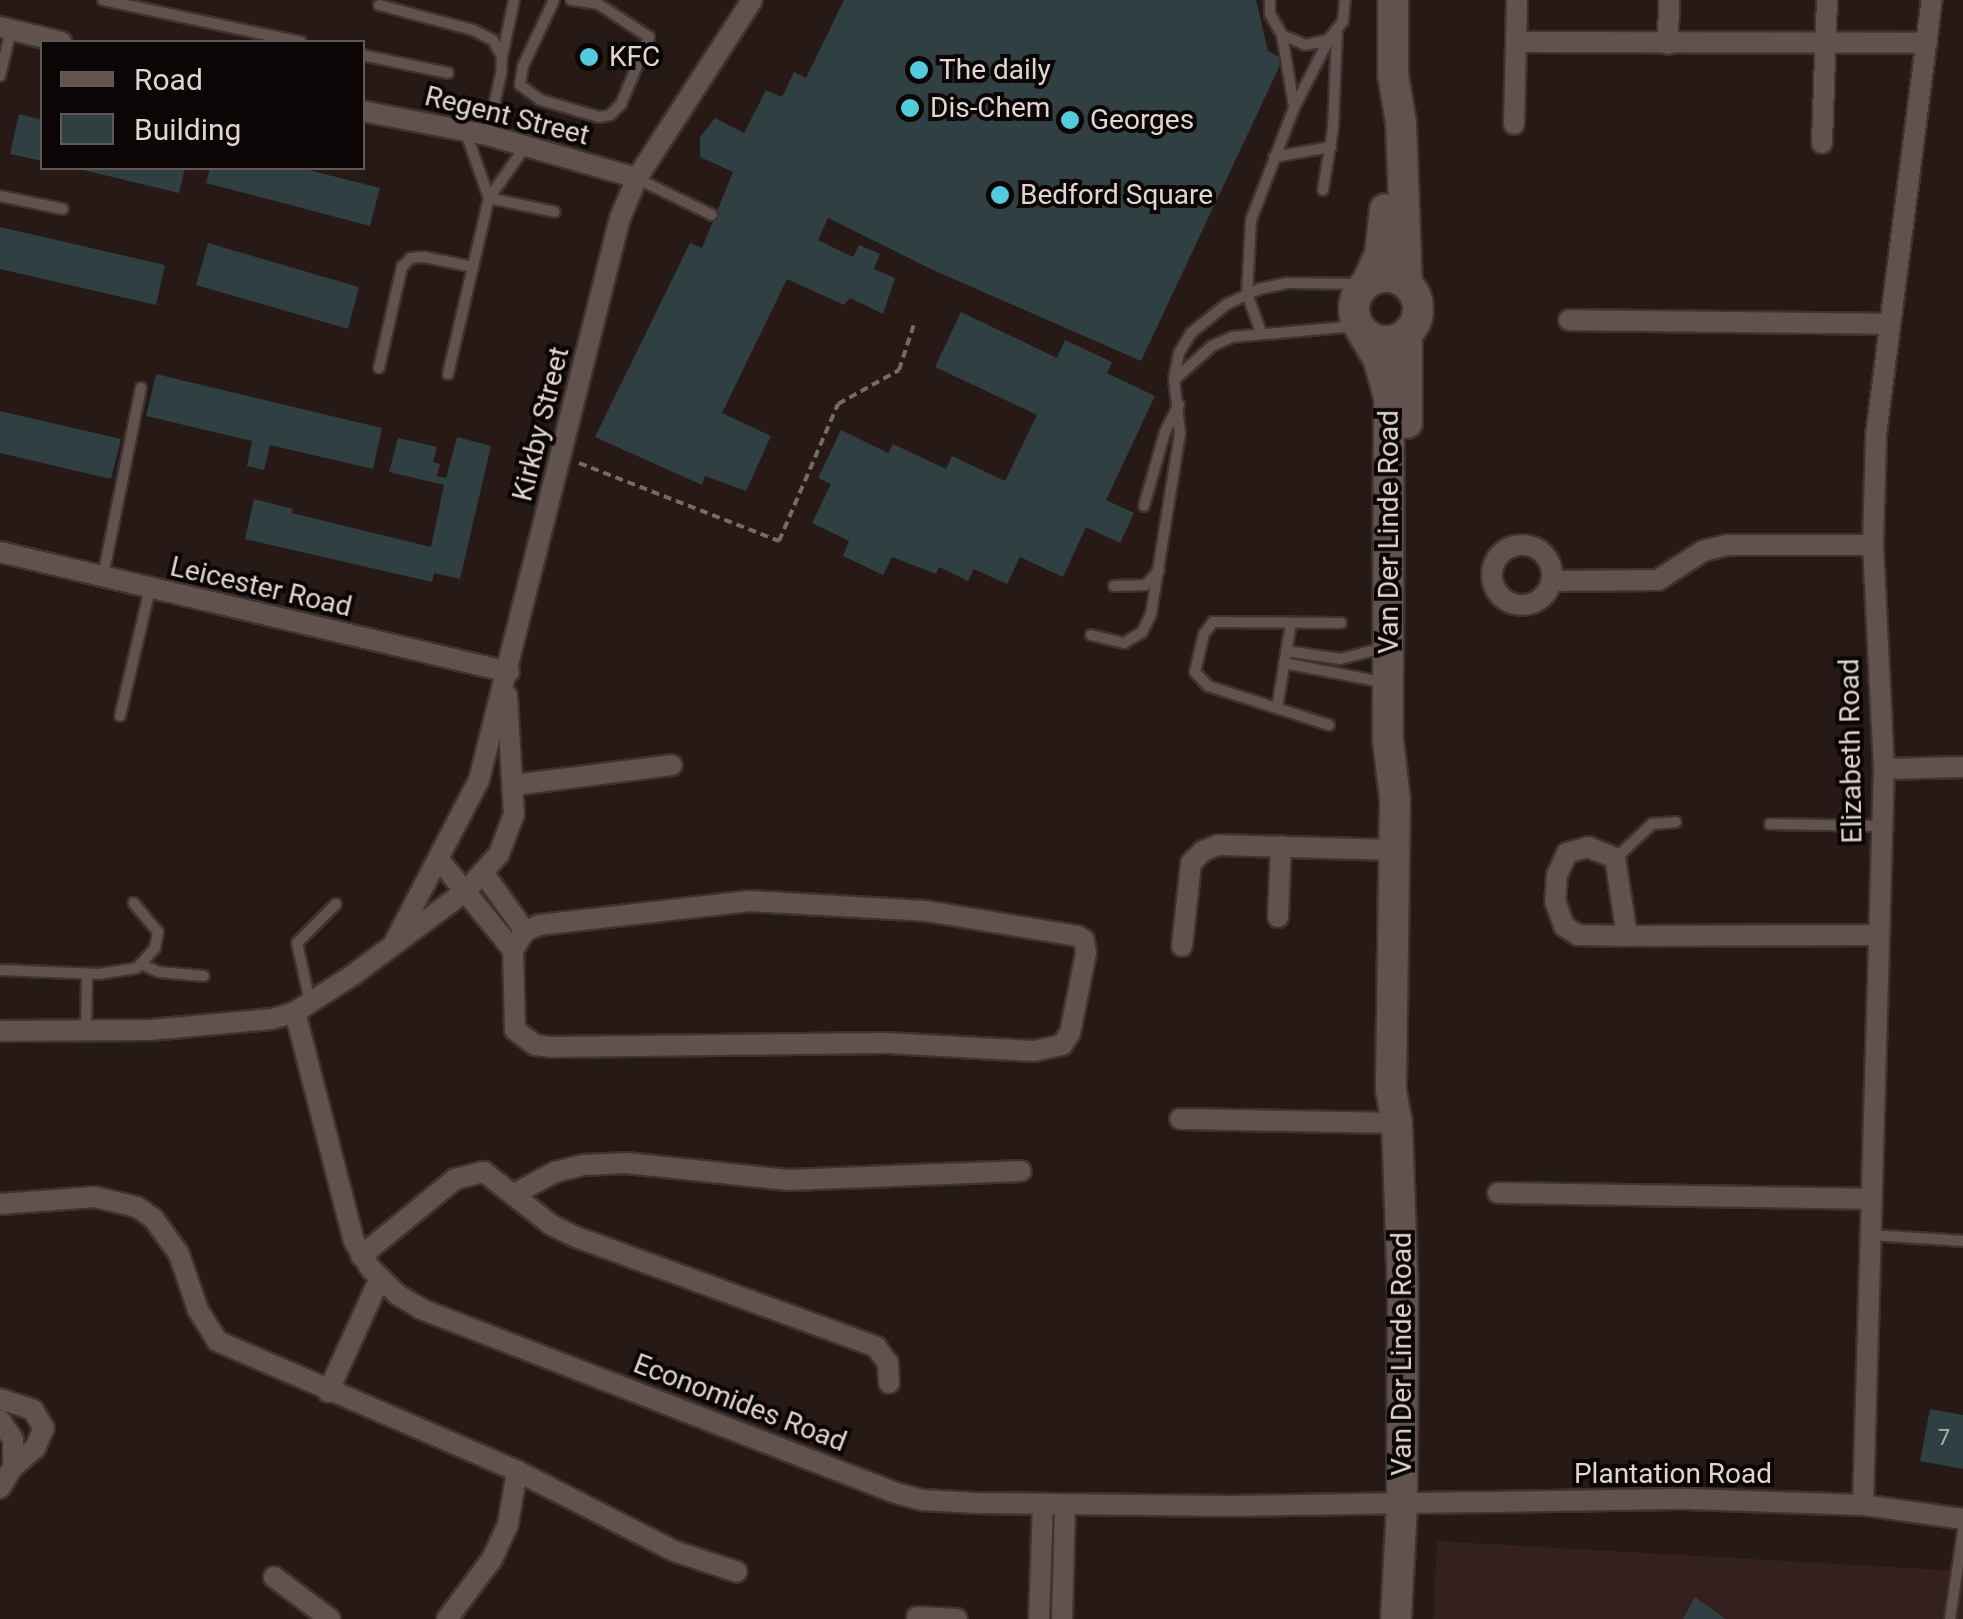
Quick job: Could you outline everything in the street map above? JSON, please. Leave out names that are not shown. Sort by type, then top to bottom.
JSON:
[{"type":"main road","points":[[1393,0],[1393,74],[1384,124],[1383,241],[1366,283],[1354,300],[1360,328],[1388,342],[1407,334],[1418,309],[1407,284],[1400,112],[1393,74]]},
{"type":"main road","points":[[1366,283],[1387,276],[1407,284]]},
{"type":"main road","name":"Van Der Linde Road","points":[[1360,328],[1378,358],[1389,397],[1388,740],[1396,800]]},
{"type":"main road","name":"Van Der Linde Road","points":[[1396,1619],[1391,1090],[1396,800],[1406,741],[1407,334]]},
{"type":"main road","name":"Van Der Linde Road","points":[[1381,1619],[1392,1504]]},
{"type":"street","points":[[1514,124],[1517,0]]},
{"type":"street","points":[[1668,44],[1669,0]]},
{"type":"street","points":[[1822,143],[1827,0]]},
{"type":"street","name":"Elizabeth Road","points":[[1863,1505],[1884,769],[1873,546],[1876,435],[1932,0]]},
{"type":"street","name":"Kirkby Street","points":[[394,946],[480,780],[620,218],[636,178],[748,1]]},
{"type":"street","points":[[6,29],[53,40]]},
{"type":"street","points":[[1517,42],[1926,43]]},
{"type":"street","name":"Regent Street","points":[[365,112],[487,135],[636,178]]},
{"type":"street","points":[[1569,320],[1890,324]]},
{"type":"street","points":[[1552,582],[1648,582],[1704,551],[1728,545],[1873,546]]},
{"type":"street","name":"Leicester Road","points":[[0,552],[508,679]]},
{"type":"street","name":"Kirkby Street","points":[[0,1031],[86,1032],[223,1025],[303,1007],[394,946],[484,874],[510,829],[514,781],[508,679]]},
{"type":"street","points":[[480,780],[514,781],[672,765]]},
{"type":"street","points":[[1884,769],[1963,768]]},
{"type":"street","points":[[1182,946],[1190,864],[1202,851],[1218,845],[1394,850]]},
{"type":"street","points":[[1278,916],[1281,846]]},
{"type":"street","points":[[1627,936],[1615,858],[1588,847],[1567,853],[1557,875],[1555,901],[1564,926],[1573,932],[1627,936],[1878,935]]},
{"type":"street","points":[[440,861],[513,950]]},
{"type":"street","points":[[484,874],[525,931]]},
{"type":"street","points":[[748,902],[926,911],[1050,930],[1084,940],[1086,953],[1070,1033],[1062,1045],[1034,1051],[884,1043],[536,1045],[515,1030],[513,950],[525,931],[539,925],[748,902]]},
{"type":"street","name":"Economides Road","points":[[303,1007],[348,1223],[362,1256],[379,1280],[421,1309],[896,1493],[923,1500],[1392,1504]]},
{"type":"street","points":[[1180,1119],[1391,1123]]},
{"type":"street","points":[[516,1194],[555,1172],[584,1165],[626,1163],[788,1180],[1021,1171]]},
{"type":"street","points":[[362,1256],[455,1179],[470,1173],[496,1177],[550,1224],[576,1238],[876,1347],[888,1363],[889,1383]]},
{"type":"street","points":[[1498,1193],[1871,1198]]},
{"type":"street","points":[[0,1204],[95,1197],[136,1206],[153,1218],[179,1254],[210,1334],[328,1392],[518,1472],[674,1551],[737,1572]]},
{"type":"street","points":[[328,1392],[379,1280]]},
{"type":"street","points":[[0,1399],[33,1410],[44,1428],[35,1448],[13,1468],[0,1488]]},
{"type":"street","points":[[0,1420],[14,1439],[13,1468]]},
{"type":"street","points":[[447,1619],[492,1559],[508,1524],[518,1472]]},
{"type":"street","name":"Plantation Road","points":[[1392,1504],[1689,1499],[1863,1505],[1963,1519]]},
{"type":"street","points":[[1039,1619],[1042,1504]]},
{"type":"street","points":[[1062,1619],[1065,1504]]},
{"type":"street","points":[[274,1577],[330,1619]]},
{"type":"street","points":[[917,1617],[958,1619]]},
{"type":"lane","points":[[103,0],[292,40]]},
{"type":"lane","points":[[487,135],[514,0]]},
{"type":"lane","points":[[554,0],[523,66],[520,85],[541,100],[598,117],[616,111],[649,41],[644,31],[596,2],[572,0]]},
{"type":"lane","points":[[1270,0],[1270,14],[1282,36],[1294,108]]},
{"type":"lane","points":[[1261,332],[1247,294],[1251,220],[1294,108],[1333,35],[1345,0]]},
{"type":"lane","points":[[379,5],[485,34],[502,57]]},
{"type":"lane","points":[[0,76],[6,29]]},
{"type":"lane","points":[[1282,36],[1304,45],[1333,35]]},
{"type":"lane","points":[[1323,190],[1331,147],[1333,35]]},
{"type":"lane","points":[[365,56],[448,72]]},
{"type":"lane","points":[[465,130],[489,198]]},
{"type":"lane","points":[[448,374],[489,198],[526,146]]},
{"type":"lane","points":[[1274,157],[1331,147]]},
{"type":"lane","points":[[636,178],[712,214]]},
{"type":"lane","points":[[0,196],[63,209]]},
{"type":"lane","points":[[489,198],[555,212]]},
{"type":"lane","points":[[379,368],[402,267],[411,258],[424,256],[473,267]]},
{"type":"lane","points":[[1091,635],[1124,643],[1142,632],[1151,614],[1162,565],[1180,433],[1174,379],[1179,353],[1191,333],[1247,294],[1288,283],[1366,283]]},
{"type":"lane","points":[[1174,379],[1212,346],[1261,332],[1360,328]]},
{"type":"lane","points":[[103,576],[142,388]]},
{"type":"lane","points":[[1144,506],[1165,432],[1179,403]]},
{"type":"lane","points":[[1114,586],[1146,586],[1162,565]]},
{"type":"lane","points":[[120,716],[150,589]]},
{"type":"lane","points":[[1329,725],[1208,686],[1195,672],[1204,634],[1213,622],[1341,623]]},
{"type":"lane","points":[[1277,708],[1291,623]]},
{"type":"lane","points":[[1285,657],[1340,658],[1388,646]]},
{"type":"lane","points":[[1285,657],[1388,683]]},
{"type":"lane","points":[[1615,858],[1652,824],[1676,822]]},
{"type":"lane","points":[[1770,824],[1882,826]]},
{"type":"lane","points":[[134,904],[158,932],[155,948],[143,965]]},
{"type":"lane","points":[[303,1007],[298,943],[336,904]]},
{"type":"lane","points":[[0,970],[87,973],[143,965],[158,972],[204,976]]},
{"type":"lane","points":[[86,1032],[87,973]]},
{"type":"lane","points":[[1870,1234],[1963,1241]]},
{"type":"lane","points":[[1950,1619],[1963,1531]]},
{"type":"path","points":[[561,456],[779,541],[838,404],[898,370],[914,324]]},
{"type":"shaded area","points":[[1437,1541],[1963,1571],[1963,1619],[1433,1619]]},
{"type":"building","name":"Bedford Square","points":[[844,0],[1256,0],[1268,51],[1283,59],[1141,361],[933,270],[828,218],[818,240],[853,257],[859,245],[880,254],[874,269],[895,278],[883,314],[850,298],[844,305],[787,279],[722,413],[771,436],[746,491],[705,476],[702,485],[595,437],[690,243],[702,248],[733,172],[700,157],[700,137],[715,118],[744,133],[766,90],[782,97],[794,72],[806,78]]},
{"type":"building","points":[[19,114],[40,119],[40,161],[10,154]]},
{"type":"building","points":[[83,170],[185,170],[179,193]]},
{"type":"building","points":[[209,170],[309,170],[380,188],[370,226],[206,183]]},
{"type":"building","points":[[0,227],[165,265],[156,305],[0,269]]},
{"type":"building","points":[[208,243],[359,287],[348,329],[196,285]]},
{"type":"building","points":[[961,312],[1057,358],[1065,340],[1112,362],[1107,373],[1155,396],[1106,500],[1134,513],[1120,543],[1086,527],[1063,577],[1020,557],[1007,584],[974,569],[968,581],[939,567],[936,574],[892,557],[883,575],[843,556],[849,541],[812,523],[831,484],[818,478],[841,430],[888,453],[893,444],[946,469],[952,456],[1005,481],[1037,415],[935,367]]},
{"type":"building","points":[[156,374],[382,428],[373,469],[270,445],[264,470],[247,466],[252,441],[146,416]]},
{"type":"building","points":[[0,411],[121,439],[111,479],[0,453]]},
{"type":"building","points":[[457,437],[491,446],[460,579],[434,573],[432,582],[245,539],[254,499],[293,509],[292,513],[431,547],[444,485],[389,472],[398,438],[437,447],[433,462],[440,464],[437,476],[446,478]]},
{"type":"building","points":[[1930,1409],[1963,1415],[1963,1469],[1920,1461]]},
{"type":"building","points":[[1695,1597],[1726,1619],[1683,1619]]},
{"type":"place","name":"KFC","points":[[589,57]]},
{"type":"place","name":"The daily","points":[[919,70]]},
{"type":"place","name":"Dis-Chem","points":[[910,108]]},
{"type":"place","name":"Georges","points":[[1070,120]]},
{"type":"place","name":"Bedford Square","points":[[1000,195]]}]
